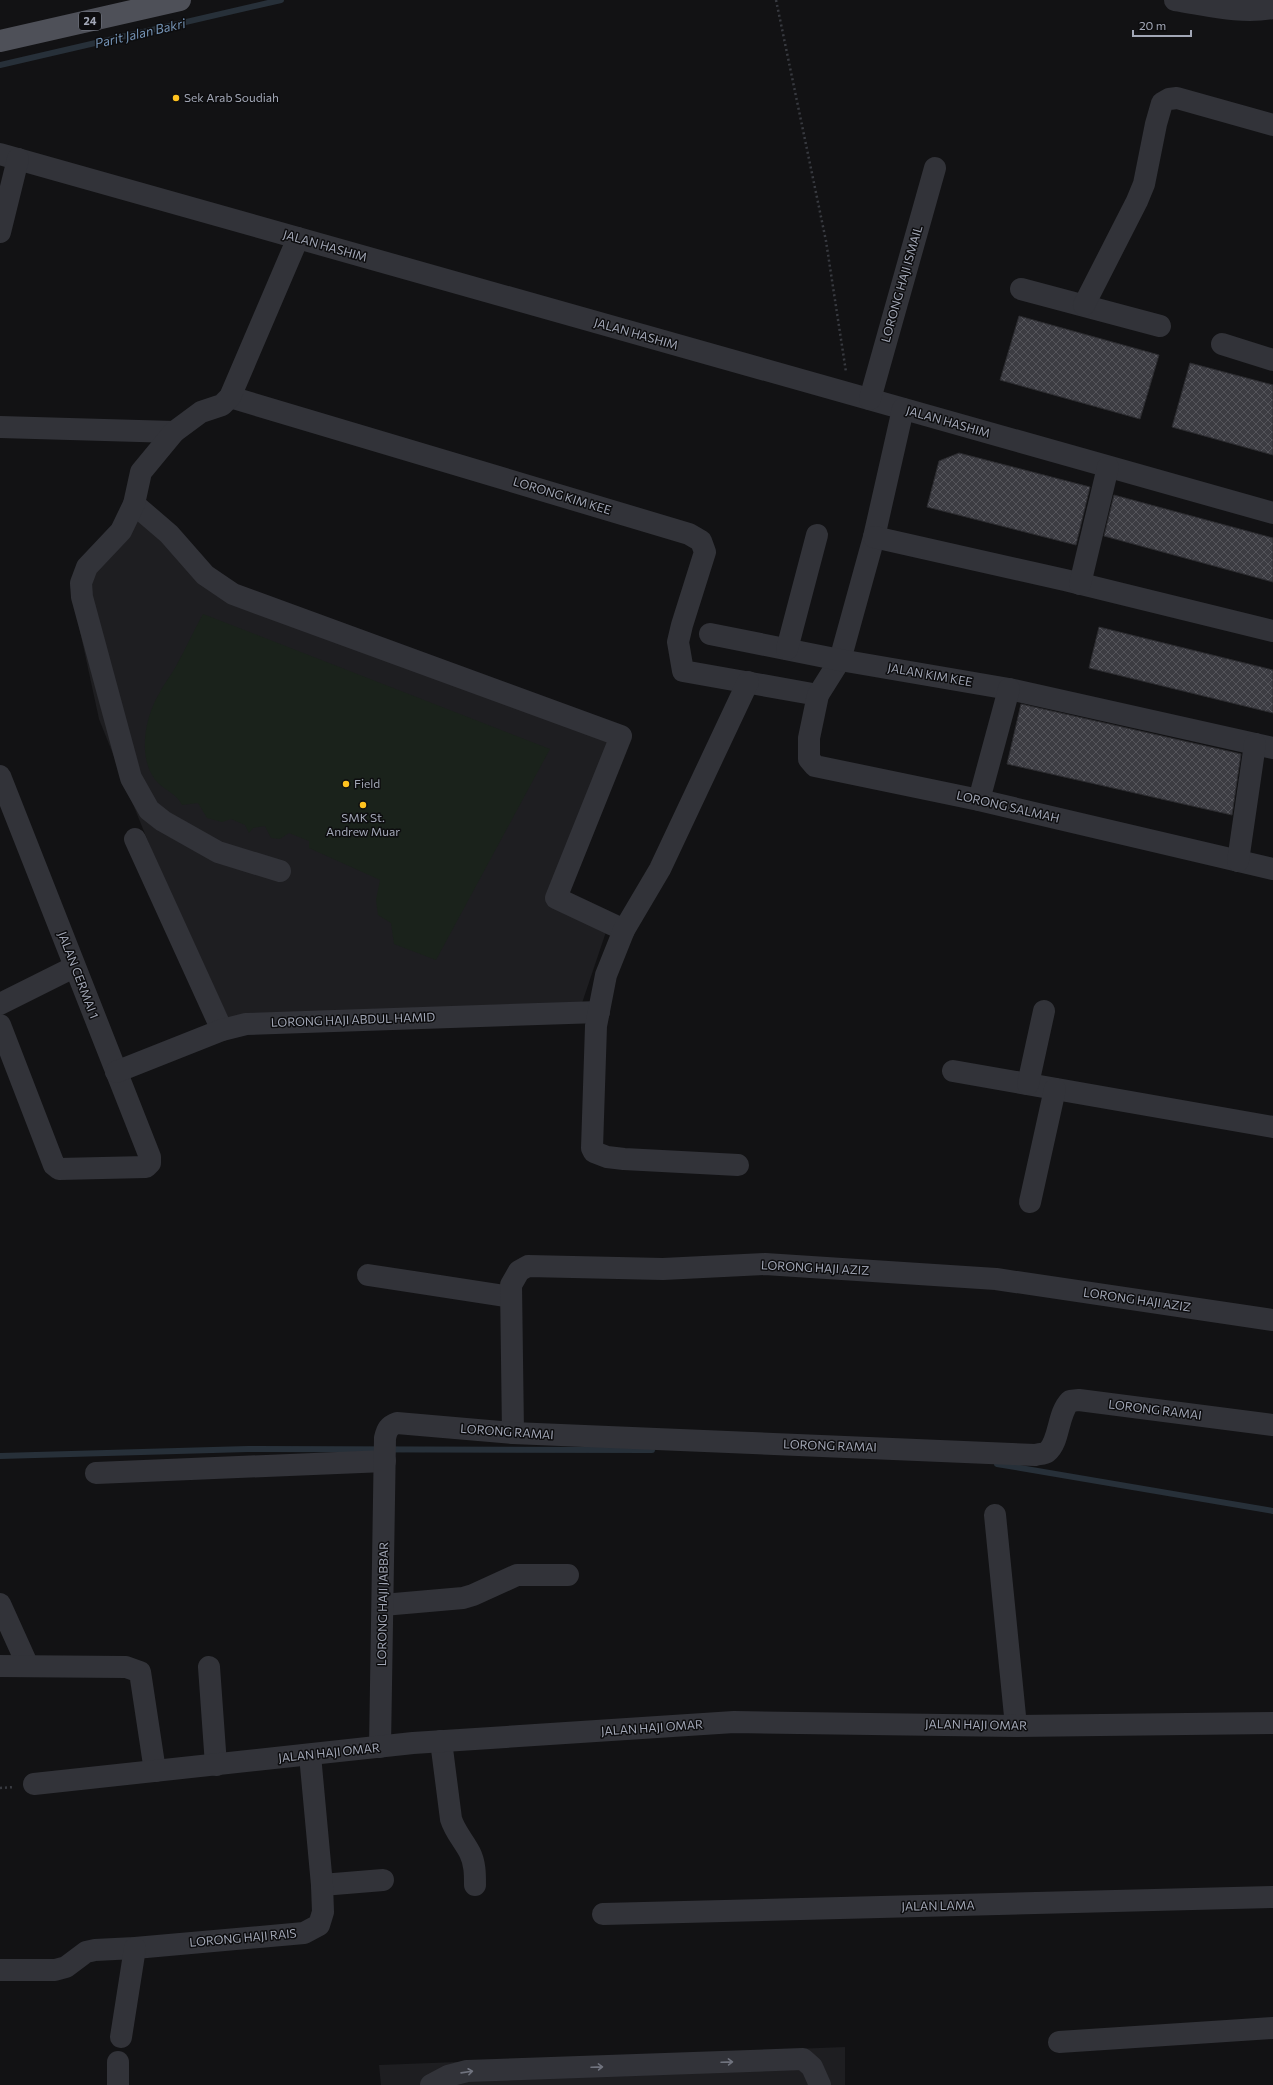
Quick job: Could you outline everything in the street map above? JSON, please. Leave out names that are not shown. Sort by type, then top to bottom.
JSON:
[{"type":"main road","name":"24","points":[[0,42],[180,0]]},
{"type":"street","points":[[1175,0],[1242,11],[1256,11],[1273,8]]},
{"type":"street","points":[[1084,305],[1138,201],[1144,184],[1156,124],[1162,103],[1169,99],[1177,98],[1273,126]]},
{"type":"street","name":"JALAN HASHIM","points":[[9,157],[1273,513]]},
{"type":"street","points":[[0,232],[9,157]]},
{"type":"street","name":"LORONG HAJI ISMAIL","points":[[860,397],[935,168]]},
{"type":"street","points":[[280,871],[218,852],[163,821],[150,810],[131,778],[82,597],[80,583],[87,567],[121,531],[134,504],[141,472],[174,432],[201,412],[222,404],[230,396],[298,238]]},
{"type":"street","points":[[1021,289],[1160,326]]},
{"type":"street","points":[[1222,344],[1273,360]]},
{"type":"street","name":"LORONG KIM KEE","points":[[230,396],[689,534],[701,541],[705,552],[678,642],[683,671],[748,682]]},
{"type":"street","points":[[738,1165],[624,1159],[594,1152],[592,1148],[596,1034],[606,975],[624,930],[660,869],[748,682],[818,695],[840,660],[874,537],[903,409]]},
{"type":"street","points":[[0,427],[174,432]]},
{"type":"street","points":[[1080,584],[1108,467]]},
{"type":"street","points":[[134,504],[175,540],[205,575],[233,594],[621,736],[556,898],[624,930]]},
{"type":"street","points":[[787,649],[817,535]]},
{"type":"street","points":[[874,537],[1080,584],[1273,631]]},
{"type":"street","name":"JALAN KIM KEE","points":[[710,634],[840,660],[1009,689],[1264,746]]},
{"type":"street","points":[[978,800],[1009,689]]},
{"type":"street","name":"LORONG SALMAH","points":[[818,695],[809,738],[808,759],[815,766],[978,800],[1273,869]]},
{"type":"street","points":[[1238,861],[1264,746]]},
{"type":"street","name":"JALAN CERMAI 1","points":[[0,1025],[54,1165],[59,1169],[140,1168],[146,1167],[150,1163],[150,1157],[1,782]]},
{"type":"street","points":[[135,839],[222,1030]]},
{"type":"street","points":[[0,1004],[74,967]]},
{"type":"street","points":[[1028,1084],[1044,1010]]},
{"type":"street","name":"LORONG HAJI ABDUL HAMID","points":[[116,1072],[232,1026],[261,1023],[599,1012]]},
{"type":"street","points":[[953,1071],[1273,1127]]},
{"type":"street","points":[[1030,1202],[1055,1089]]},
{"type":"street","name":"LORONG HAJI AZIZ","points":[[513,1433],[511,1284],[519,1270],[528,1266],[663,1269],[765,1264],[996,1279],[1273,1320]]},
{"type":"street","points":[[368,1274],[511,1297]]},
{"type":"street","name":"LORONG RAMAI","points":[[386,1450],[387,1430],[390,1426],[397,1423],[513,1433],[1035,1454],[1046,1452],[1053,1445],[1064,1407],[1070,1401],[1079,1400],[1273,1425]]},
{"type":"street","points":[[96,1473],[386,1450]]},
{"type":"street","name":"LORONG HAJI JABBAR","points":[[380,1747],[386,1450]]},
{"type":"street","points":[[995,1515],[1016,1726]]},
{"type":"street","points":[[383,1605],[463,1598],[517,1575],[568,1576]]},
{"type":"street","points":[[0,1604],[28,1666]]},
{"type":"street","points":[[0,1666],[126,1667],[140,1672],[155,1771]]},
{"type":"street","points":[[209,1667],[216,1765]]},
{"type":"street","name":"JALAN HAJI OMAR","points":[[34,1784],[380,1747],[734,1722],[1016,1726],[1273,1723]]},
{"type":"street","points":[[441,1742],[451,1819],[454,1828],[470,1853],[474,1865],[476,1885]]},
{"type":"street","name":"LORONG HAJI RAIS","points":[[0,1970],[55,1970],[66,1967],[86,1952],[95,1950],[135,1948],[304,1932],[319,1925],[323,1912],[322,1885],[310,1755]]},
{"type":"street","points":[[322,1885],[383,1880]]},
{"type":"street","name":"JALAN LAMA","points":[[603,1914],[1273,1897]]},
{"type":"street","points":[[120,2037],[135,1948]]},
{"type":"street","points":[[1059,2042],[1273,2028]]},
{"type":"street","points":[[431,2085],[448,2076],[467,2071],[803,2059],[812,2067],[820,2085]]},
{"type":"street","points":[[118,2062],[118,2085]]},
{"type":"path","points":[[776,0],[860,397]]},
{"type":"shaded area","name":"SMK St. Andrew Muar","points":[[134,504],[205,575],[621,736],[556,898],[609,923],[579,1012],[232,1026],[161,874],[99,719],[70,585],[82,557]]},
{"type":"shaded area","name":"Field","points":[[203,614],[550,749],[436,960],[394,944],[391,923],[378,915],[376,900],[380,880],[309,848],[309,841],[289,833],[280,839],[271,838],[265,826],[253,828],[249,833],[245,825],[231,819],[222,822],[207,818],[198,803],[182,805],[176,797],[161,786],[154,778],[149,769],[145,747],[145,736],[150,714],[154,703],[175,668]]},
{"type":"shaded area","points":[[845,2047],[845,2085],[381,2085],[379,2065]]},
{"type":"building","points":[[1019,316],[1159,355],[1140,419],[1000,380]]},
{"type":"building","points":[[1190,363],[1273,385],[1273,455],[1172,427]]},
{"type":"building","points":[[959,453],[1090,487],[1076,545],[927,507],[939,461]]},
{"type":"building","points":[[1114,495],[1273,538],[1273,582],[1104,536]]},
{"type":"building","points":[[1099,627],[1273,670],[1273,713],[1089,668]]},
{"type":"building","points":[[1021,704],[1241,754],[1232,815],[1007,764]]},
{"type":"waterway","name":"Parit Jalan Bakri","points":[[0,65],[281,0]]},
{"type":"waterway","points":[[0,1456],[248,1449],[652,1450]]},
{"type":"waterway","points":[[997,1464],[1273,1511]]},
{"type":"place","name":"Sek Arab Soudiah","points":[[176,98]]},
{"type":"place","name":"Field","points":[[346,784]]},
{"type":"place","name":"SMK St. Andrew Muar","points":[[363,805]]}]
